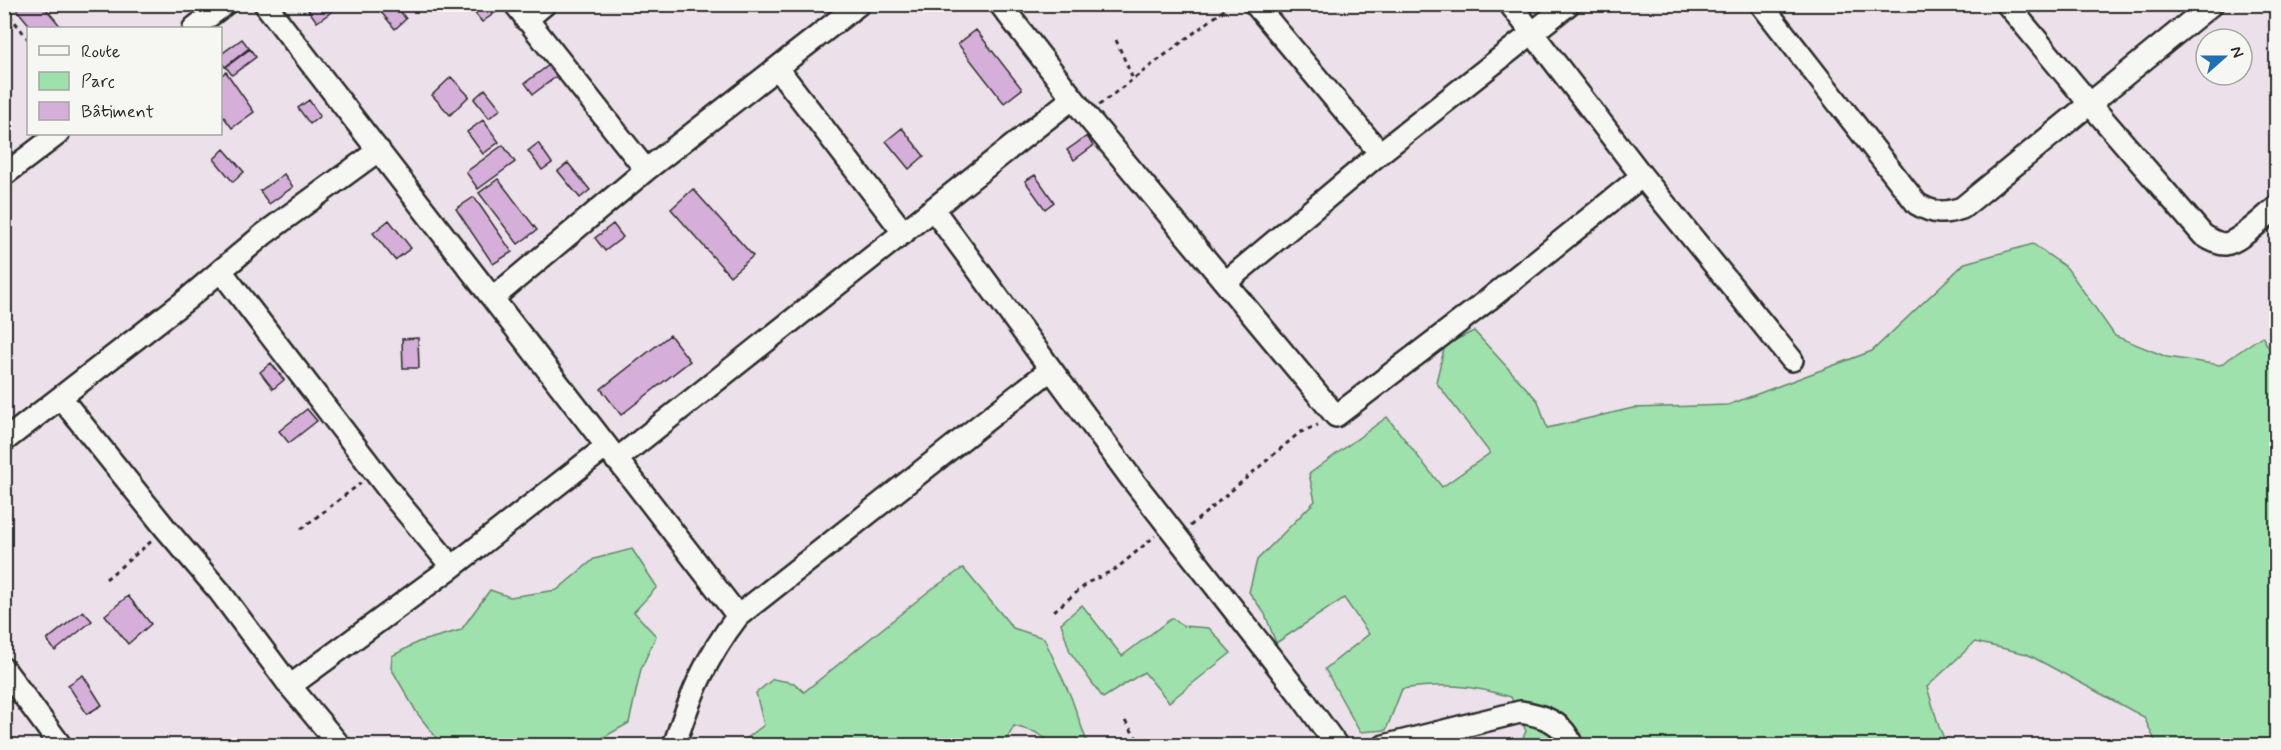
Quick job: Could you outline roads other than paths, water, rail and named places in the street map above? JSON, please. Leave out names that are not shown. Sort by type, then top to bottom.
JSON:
[{"type":"street","points":[[195,27],[225,4]]},
{"type":"street","points":[[265,4],[738,616]]},
{"type":"street","points":[[545,4],[520,12],[646,170]]},
{"type":"street","points":[[493,298],[646,170],[859,4]]},
{"type":"street","points":[[1000,4],[1086,115],[1336,416],[1478,307],[1642,176]]},
{"type":"street","points":[[1255,4],[1380,153]]},
{"type":"street","points":[[1510,4],[1642,176],[1792,360]]},
{"type":"street","points":[[1226,282],[1380,153],[1569,4]]},
{"type":"street","points":[[1761,4],[1917,204],[1930,212],[1945,214],[1962,208],[2212,4]]},
{"type":"street","points":[[2007,4],[2203,235],[2214,242],[2225,244],[2236,240],[2277,208]]},
{"type":"street","points":[[778,69],[904,232]]},
{"type":"street","points":[[290,686],[611,454],[904,232],[1073,98]]},
{"type":"street","points":[[4,175],[57,135]]},
{"type":"street","points":[[4,441],[221,271],[264,234],[379,150]]},
{"type":"street","points":[[933,209],[1050,370],[1337,746]]},
{"type":"street","points":[[221,271],[375,472],[452,567]]},
{"type":"street","points":[[674,746],[701,674],[716,645],[738,616],[1050,370]]},
{"type":"street","points":[[61,398],[166,530],[220,592],[290,686],[340,746]]},
{"type":"street","points":[[4,669],[61,746]]},
{"type":"street","points":[[1384,746],[1520,712],[1542,715],[1556,723],[1570,739],[1572,746]]}]
